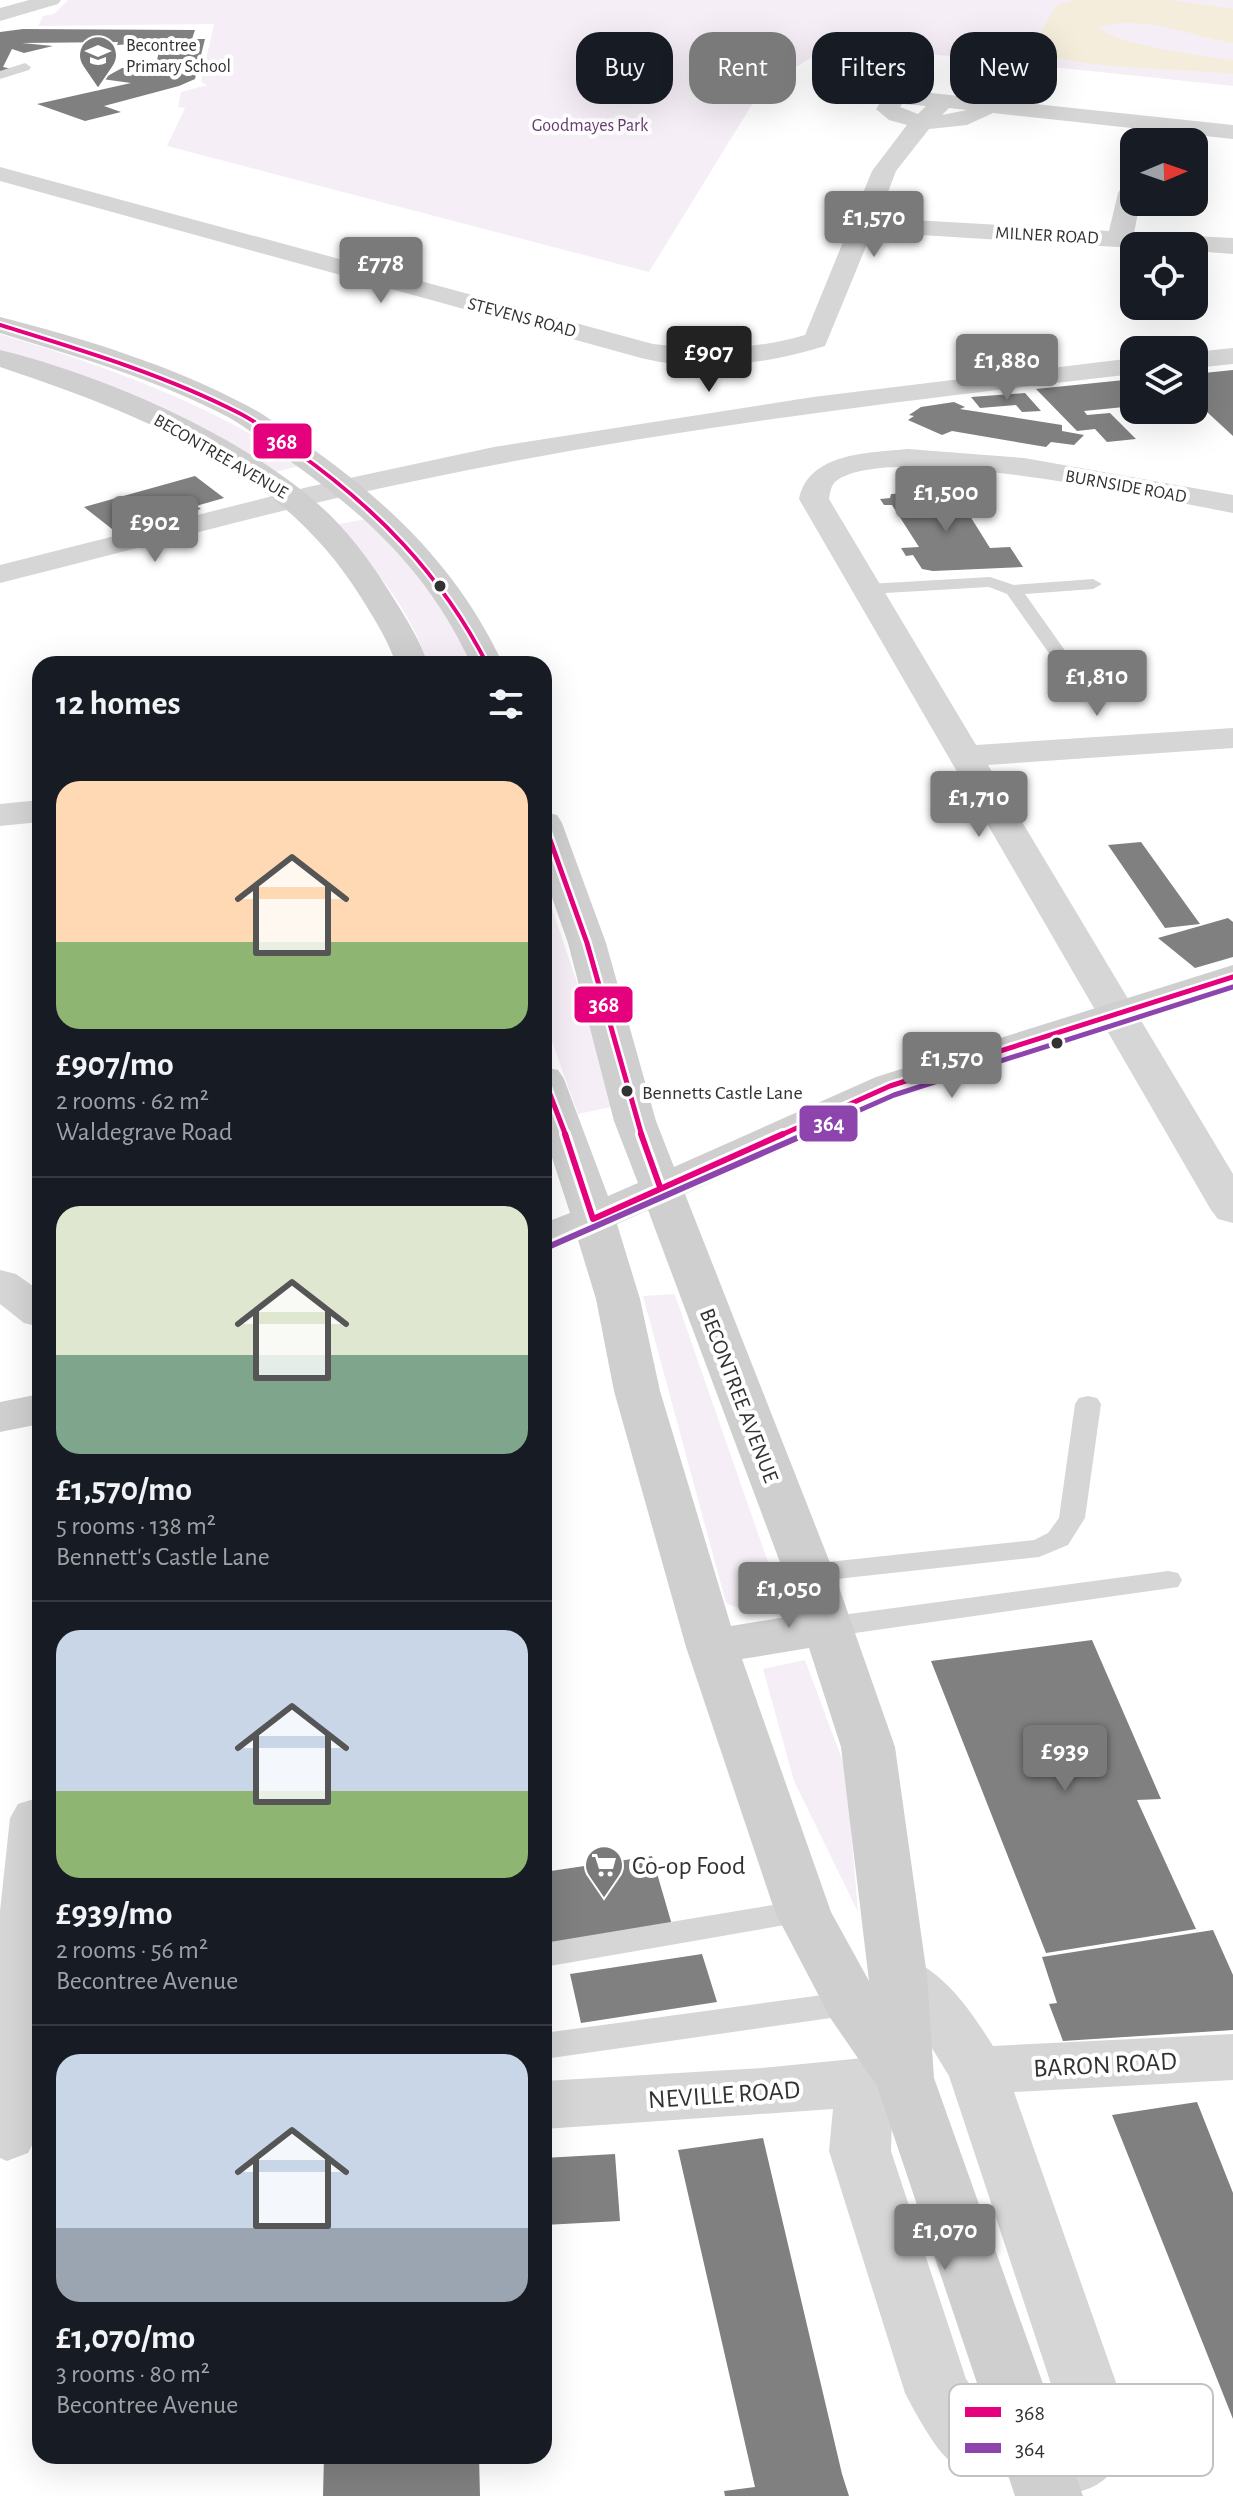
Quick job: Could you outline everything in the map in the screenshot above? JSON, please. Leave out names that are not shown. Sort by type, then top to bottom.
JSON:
[{"type":"street","points":[[0,15],[51,0]]},
{"type":"street","points":[[986,105],[982,112],[958,121],[925,121],[895,115],[887,109],[890,102],[903,97],[986,105],[1233,132]]},
{"type":"street","points":[[862,224],[884,171],[906,139],[944,101]]},
{"type":"street","name":"STEVENS ROAD","points":[[0,174],[651,352],[676,356],[730,355],[816,340],[862,224]]},
{"type":"street","name":"MILNER ROAD","points":[[862,224],[1120,239]]},
{"type":"street","name":"MILNER ROAD","points":[[1208,244],[1233,246]]},
{"type":"street","name":"BECONTREE AVENUE","points":[[0,325],[124,364],[231,408],[350,488],[446,587],[464,612],[483,656]]},
{"type":"street","points":[[770,350],[900,458]]},
{"type":"street","points":[[730,355],[803,418]]},
{"type":"street","points":[[1208,359],[1233,356]]},
{"type":"street","name":"BECONTREE AVENUE","points":[[0,358],[75,382],[178,427],[274,483],[318,519],[365,578],[410,656]]},
{"type":"street","points":[[0,574],[492,456],[803,418],[852,418],[1120,369]]},
{"type":"street","name":"BURNSIDE ROAD","points":[[868,589],[814,499],[817,484],[840,461],[900,458],[972,460],[1233,504]]},
{"type":"street","points":[[868,589],[1233,1210]]},
{"type":"street","points":[[965,756],[1233,738]]},
{"type":"street","points":[[0,815],[32,812]]},
{"type":"street","name":"BECONTREE AVENUE","points":[[552,845],[587,943],[632,1109],[809,1573],[868,1747],[875,1989],[1011,2384]]},
{"type":"street","points":[[552,1235],[890,1086],[1233,977]]},
{"type":"street","name":"BECONTREE AVENUE","points":[[552,1100],[576,1161],[618,1299],[637,1391],[712,1647],[803,1912],[875,1989],[945,2019],[977,2070],[1084,2384]]},
{"type":"street","points":[[0,1283],[32,1307]]},
{"type":"street","points":[[0,1417],[32,1411]]},
{"type":"street","points":[[712,1647],[827,1627]]},
{"type":"street","points":[[16,2136],[32,1894]]},
{"type":"street","name":"BARON ROAD","points":[[977,2070],[1233,2057]]},
{"type":"street","name":"NEVILLE ROAD","points":[[552,2105],[762,2092],[904,2078]]},
{"type":"lane","points":[[0,75],[25,67]]},
{"type":"lane","points":[[868,589],[990,582],[1013,590],[1093,584]]},
{"type":"lane","points":[[1013,590],[1057,652]]},
{"type":"lane","points":[[809,1573],[1039,1548],[1058,1539],[1072,1518],[1088,1404]]},
{"type":"lane","points":[[827,1627],[1168,1580]]},
{"type":"lane","points":[[552,1954],[803,1912]]},
{"type":"lane","points":[[552,2045],[875,1989]]},
{"type":"green space","name":"Goodmayes Park","points":[[68,0],[1233,0],[1233,86],[1057,67],[1057,32],[950,32],[950,56],[934,55],[934,32],[812,32],[812,57],[796,67],[796,32],[689,32],[689,104],[752,104],[649,272],[167,146],[185,108],[178,107],[181,92],[207,85],[201,82],[214,24],[38,26],[43,16],[54,14]]},
{"type":"green space","points":[[0,334],[80,360],[194,405],[303,465],[272,473],[0,351]]},
{"type":"green space","points":[[370,518],[429,581],[453,622],[467,656],[425,656],[401,606],[335,525]]},
{"type":"green space","points":[[552,908],[603,1058],[611,1107],[578,1114],[552,1041]]},
{"type":"green space","points":[[675,1294],[785,1611],[755,1613],[726,1603],[643,1296]]},
{"type":"green space","points":[[805,1660],[846,1770],[858,1912],[794,1781],[763,1669]]},
{"type":"shaded area","points":[[1074,0],[1170,0],[1233,9],[1233,43],[1149,25],[1132,23],[1099,27],[1141,45],[1233,60],[1233,74],[1125,67],[1057,58],[1057,32],[1041,32],[1056,6]]},
{"type":"building","points":[[23,29],[195,30],[192,39],[205,39],[195,79],[104,106],[121,112],[85,121],[37,104],[131,83],[102,79],[122,68],[155,69],[161,42],[117,45],[118,42],[22,43],[53,46],[24,53],[12,49],[3,67],[12,69],[0,73],[0,32]]},
{"type":"building","points":[[1233,370],[1233,436],[1208,413],[1208,373]]},
{"type":"building","points":[[1120,380],[1120,407],[1084,411],[1087,415],[1110,413],[1136,439],[1107,442],[1095,429],[1077,431],[1036,389]]},
{"type":"building","points":[[1025,393],[1041,411],[1022,412],[1016,405],[980,408],[971,397]]},
{"type":"building","points":[[954,402],[965,407],[960,409],[1062,425],[1062,431],[1084,435],[1074,445],[1051,442],[1046,447],[952,431],[942,435],[908,420],[914,416],[909,415],[921,407]]},
{"type":"building","points":[[195,476],[224,498],[196,506],[201,509],[112,529],[84,507]]},
{"type":"building","points":[[939,491],[943,497],[960,500],[990,548],[1010,547],[1023,567],[933,571],[922,569],[913,555],[906,556],[901,548],[919,547],[892,505],[884,505],[880,499],[890,498],[891,494]]},
{"type":"building","points":[[1141,842],[1200,924],[1165,928],[1108,845]]},
{"type":"building","points":[[1228,918],[1233,922],[1233,957],[1195,968],[1158,938]]},
{"type":"building","points":[[1092,1640],[1161,1799],[1137,1800],[1196,1929],[1046,1953],[931,1661]]},
{"type":"building","name":"Co-op Food","points":[[652,1856],[672,1925],[552,1945],[552,1871]]},
{"type":"building","points":[[1213,1930],[1233,1975],[1233,2030],[1063,2041],[1049,2004],[1057,2003],[1042,1957]]},
{"type":"building","points":[[702,1954],[717,2002],[581,2023],[570,1974]]},
{"type":"building","points":[[1197,2102],[1233,2193],[1233,2419],[1112,2115]]},
{"type":"building","points":[[763,2138],[849,2496],[725,2496],[724,2491],[755,2487],[678,2150]]},
{"type":"building","points":[[615,2154],[620,2221],[552,2225],[552,2158]]},
{"type":"building","points":[[324,2464],[479,2464],[480,2496],[323,2496]]},
{"type":"transit line","name":"368","points":[[0,325],[148,373],[206,396],[260,425],[329,475],[408,546],[451,601],[483,656]]},
{"type":"transit line","name":"368","points":[[552,845],[587,943],[632,1109],[660,1187]]},
{"type":"transit line","name":"368","points":[[552,1100],[576,1161],[593,1219],[890,1086],[1233,977]]},
{"type":"transit line","name":"364","points":[[552,1245],[894,1095],[1233,987]]},
{"type":"place","name":"Becontree Primary School","points":[[98,89]]},
{"type":"place","name":"Bennetts Castle Lane","points":[[627,1091]]},
{"type":"place","name":"Co-op Food","points":[[604,1899]]}]
